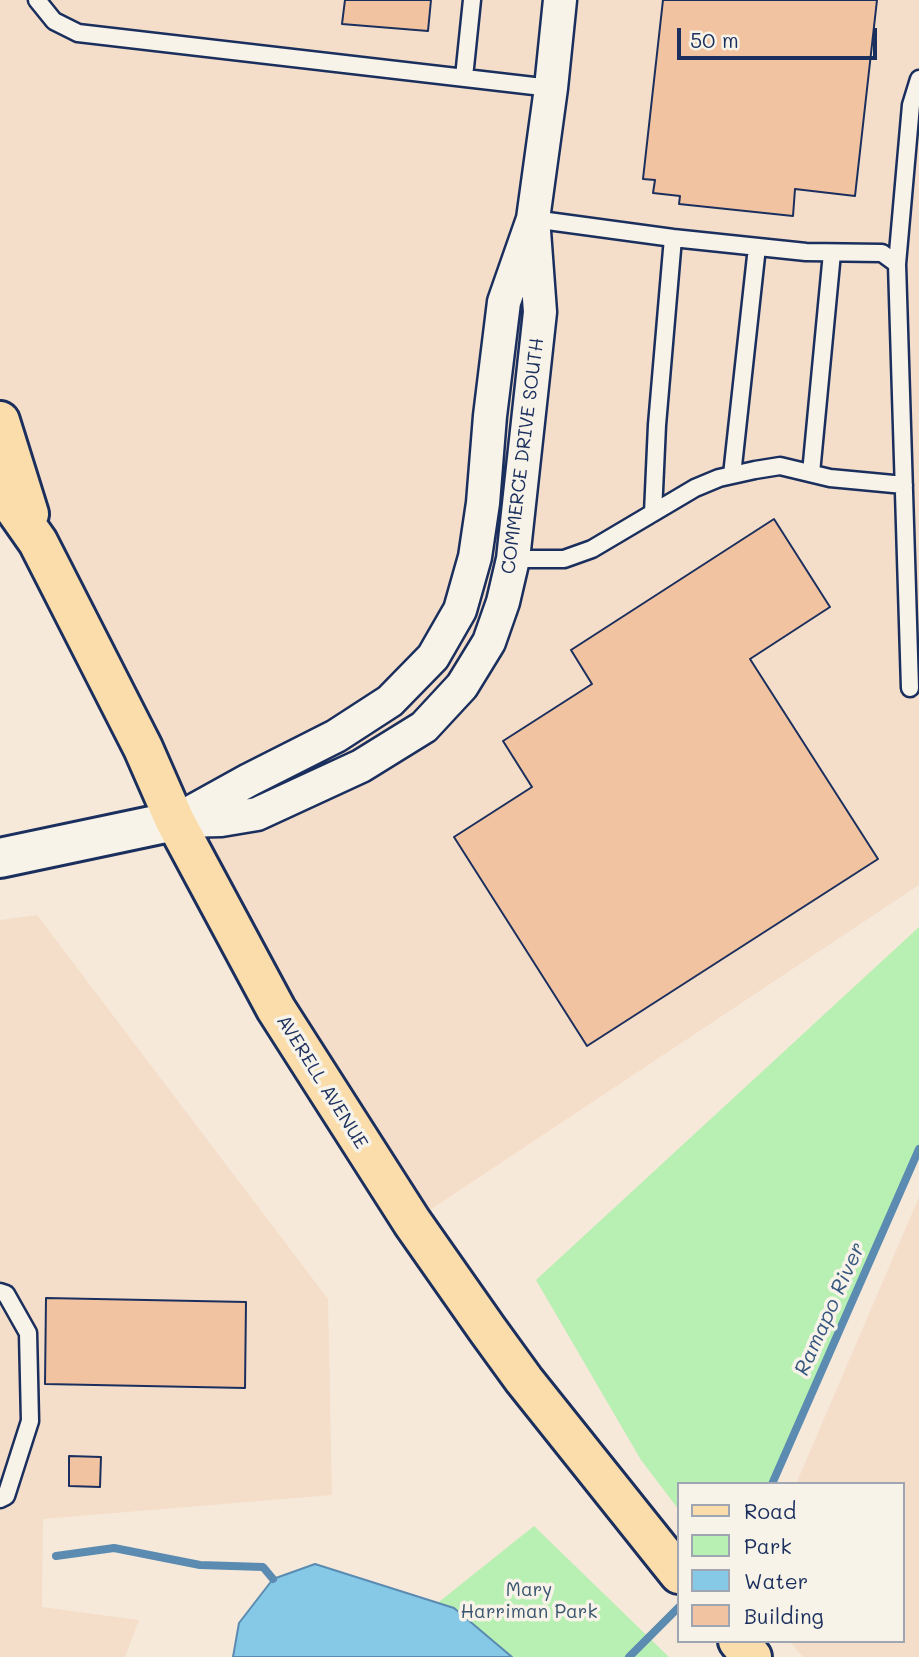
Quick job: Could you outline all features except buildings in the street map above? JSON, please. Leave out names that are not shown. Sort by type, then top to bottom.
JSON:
[{"type":"main road","name":"AVERELL AVENUE","points":[[0,421],[38,542]]},
{"type":"main road","name":"AVERELL AVENUE","points":[[0,488],[38,542],[143,748],[175,821],[275,1009],[412,1222],[524,1380],[678,1573]]},
{"type":"street","name":"COMMERCE DRIVE SOUTH","points":[[175,821],[336,736],[390,701],[433,657],[460,610],[475,557],[504,302],[533,219],[560,0]]},
{"type":"street","name":"COMMERCE DRIVE SOUTH","points":[[175,821],[221,820],[257,814],[361,766],[424,727],[463,686],[489,642],[503,602],[513,559],[540,312],[533,219]]},
{"type":"street","points":[[3,853],[175,821]]},
{"type":"lane","points":[[37,0],[54,22],[78,33],[551,88]]},
{"type":"lane","points":[[464,77],[472,0]]},
{"type":"lane","points":[[910,688],[897,264],[911,105],[919,79]]},
{"type":"lane","points":[[533,219],[757,247],[832,253],[882,253],[897,264]]},
{"type":"lane","points":[[653,513],[657,425],[673,238]]},
{"type":"lane","points":[[732,475],[757,247]]},
{"type":"lane","points":[[811,474],[832,253]]},
{"type":"lane","points":[[513,559],[565,559],[592,549],[695,488],[732,475],[780,466],[830,478],[904,485]]},
{"type":"lane","points":[[0,1292],[6,1294],[28,1333],[30,1421],[6,1496],[0,1499]]},
{"type":"shaded area","points":[[0,0],[919,0],[919,885],[412,1222],[253,970],[0,421]]},
{"type":"shaded area","points":[[37,915],[328,1299],[332,1495],[43,1519],[42,1607],[139,1620],[125,1657],[0,1657],[0,920]]},
{"type":"shaded area","points":[[919,1197],[919,1657],[803,1657],[791,1643],[905,1643],[905,1482],[797,1482]]},
{"type":"green space","points":[[919,927],[919,1149],[773,1482],[678,1482],[678,1509],[641,1460],[536,1280]]},
{"type":"green space","name":"Mary Harriman Park","points":[[534,1526],[669,1657],[370,1657]]},
{"type":"water","points":[[315,1564],[454,1608],[512,1657],[233,1657],[239,1623],[273,1579]]},
{"type":"waterway","name":"Ramapo River","points":[[773,1482],[919,1149]]},
{"type":"waterway","points":[[56,1556],[114,1548],[200,1565],[263,1567],[273,1579]]},
{"type":"waterway","name":"Ramapo River","points":[[629,1657],[678,1608]]}]
